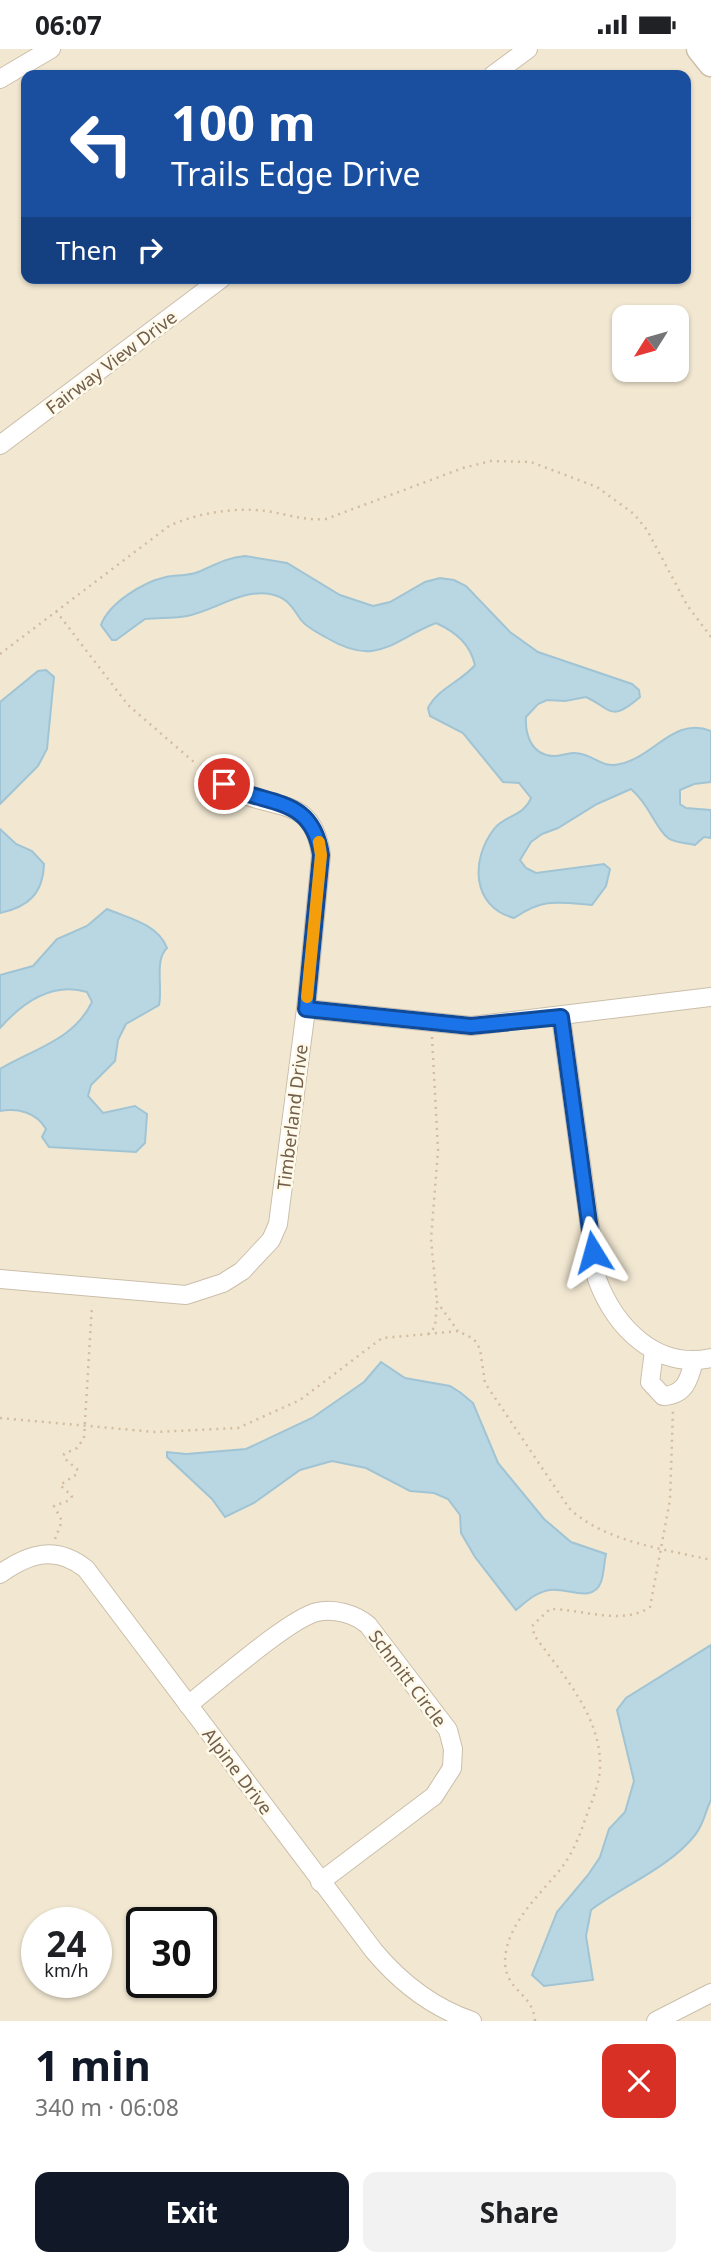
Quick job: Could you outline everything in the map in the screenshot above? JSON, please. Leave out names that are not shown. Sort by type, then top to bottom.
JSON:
[{"type":"street","points":[[0,79],[51,49]]},
{"type":"street","points":[[500,70],[528,49]]},
{"type":"street","points":[[699,49],[711,64]]},
{"type":"street","name":"Fairway View Drive","points":[[0,445],[214,284]]},
{"type":"street","name":"Timberland Drive","points":[[0,1279],[186,1295],[204,1291],[242,1271],[271,1240],[281,1207],[306,1009],[321,855],[319,841],[303,814],[290,805],[240,793],[208,771]]},
{"type":"street","points":[[306,1009],[471,1026],[711,997]]},
{"type":"street","points":[[561,1017],[597,1279],[614,1315],[654,1351],[703,1360],[688,1384],[673,1395],[663,1396],[649,1382],[654,1351]]},
{"type":"street","points":[[0,1574],[21,1559],[50,1553]]},
{"type":"street","name":"Alpine Drive","points":[[50,1553],[71,1558],[92,1576],[357,1932],[399,1978],[430,2000],[472,2021]]},
{"type":"street","name":"Schmitt Circle","points":[[188,1705],[300,1619],[328,1611],[360,1618],[368,1625],[448,1730],[453,1760],[442,1789],[320,1882]]},
{"type":"street","points":[[656,2021],[711,1993]]},
{"type":"path","points":[[0,655],[169,526],[190,516],[265,511],[309,520],[326,519],[463,468],[513,460],[541,465],[597,487],[634,514],[647,530],[687,605],[711,637]]},
{"type":"path","points":[[56,611],[128,705],[183,755],[208,771]]},
{"type":"path","points":[[428,1334],[435,1327],[437,1302],[431,1239],[438,1150],[432,1022]]},
{"type":"path","points":[[50,1553],[62,1521],[54,1506],[70,1500],[72,1496],[60,1485],[77,1474],[78,1469],[64,1458],[64,1454],[82,1444],[86,1425],[93,1287]]},
{"type":"path","points":[[437,1302],[458,1331],[474,1339],[480,1349],[485,1383],[569,1508],[598,1528],[659,1548],[711,1560]]},
{"type":"path","points":[[0,1418],[155,1431],[238,1428],[300,1400],[382,1338],[458,1331]]},
{"type":"path","points":[[535,2021],[529,2002],[508,1981],[505,1972],[506,1949],[524,1913],[575,1848],[596,1790],[600,1767],[594,1736],[579,1696],[534,1635],[533,1625],[550,1609],[639,1615],[650,1607],[670,1500],[673,1395]]},
{"type":"shaded area","points":[[0,49],[711,49],[711,2021],[0,2021]]},
{"type":"water","points":[[245,556],[287,563],[340,595],[373,606],[390,602],[425,582],[440,578],[454,580],[466,586],[510,632],[538,652],[632,684],[639,690],[640,697],[617,712],[586,697],[565,701],[547,700],[538,704],[526,717],[527,730],[531,743],[545,755],[580,754],[614,765],[632,760],[664,739],[686,729],[711,731],[711,782],[694,784],[680,790],[680,804],[686,808],[711,810],[711,838],[704,837],[695,845],[668,838],[631,789],[542,834],[531,842],[520,860],[526,868],[536,873],[604,864],[610,869],[606,886],[592,905],[543,904],[514,918],[500,912],[490,904],[479,881],[481,854],[498,824],[523,809],[531,798],[519,783],[503,782],[463,733],[430,716],[428,708],[432,701],[475,665],[466,645],[450,630],[436,623],[384,648],[359,651],[345,647],[310,628],[281,597],[259,593],[238,597],[187,616],[145,619],[116,640],[112,640],[101,625],[119,601],[147,584],[166,577],[194,573],[226,560]]},
{"type":"water","points":[[46,670],[54,677],[47,749],[38,766],[0,804],[0,702],[38,671]]},
{"type":"water","points":[[0,829],[16,844],[32,851],[44,864],[41,883],[32,897],[19,907],[0,913]]},
{"type":"water","points":[[107,909],[150,927],[167,948],[160,967],[159,1005],[126,1024],[118,1040],[115,1061],[91,1085],[88,1096],[103,1113],[135,1106],[147,1114],[145,1143],[136,1152],[49,1147],[42,1137],[46,1129],[32,1115],[13,1110],[0,1111],[0,1069],[64,1035],[75,1026],[92,1002],[87,992],[51,992],[19,1010],[0,1028],[0,975],[33,966],[57,939],[87,926]]},
{"type":"water","points":[[381,1362],[405,1378],[450,1386],[473,1403],[498,1463],[544,1519],[571,1542],[606,1554],[602,1579],[597,1589],[586,1593],[545,1591],[532,1597],[516,1610],[475,1557],[461,1533],[460,1515],[448,1499],[434,1493],[410,1491],[366,1468],[332,1461],[300,1470],[254,1503],[225,1517],[212,1499],[167,1457],[167,1452],[186,1454],[246,1449],[312,1418],[364,1382]]},
{"type":"water","points":[[711,1645],[711,1800],[700,1827],[684,1847],[659,1867],[591,1910],[586,1936],[593,1980],[544,1986],[532,1975],[557,1912],[600,1857],[609,1829],[625,1812],[634,1781],[617,1710],[626,1698]]},
{"type":"slow traffic","points":[[307,997],[321,855],[319,842]]},
{"type":"route","points":[[224,784],[240,793],[290,805],[303,814],[319,841],[321,855],[306,1009],[471,1026],[561,1017],[593,1252]]}]
